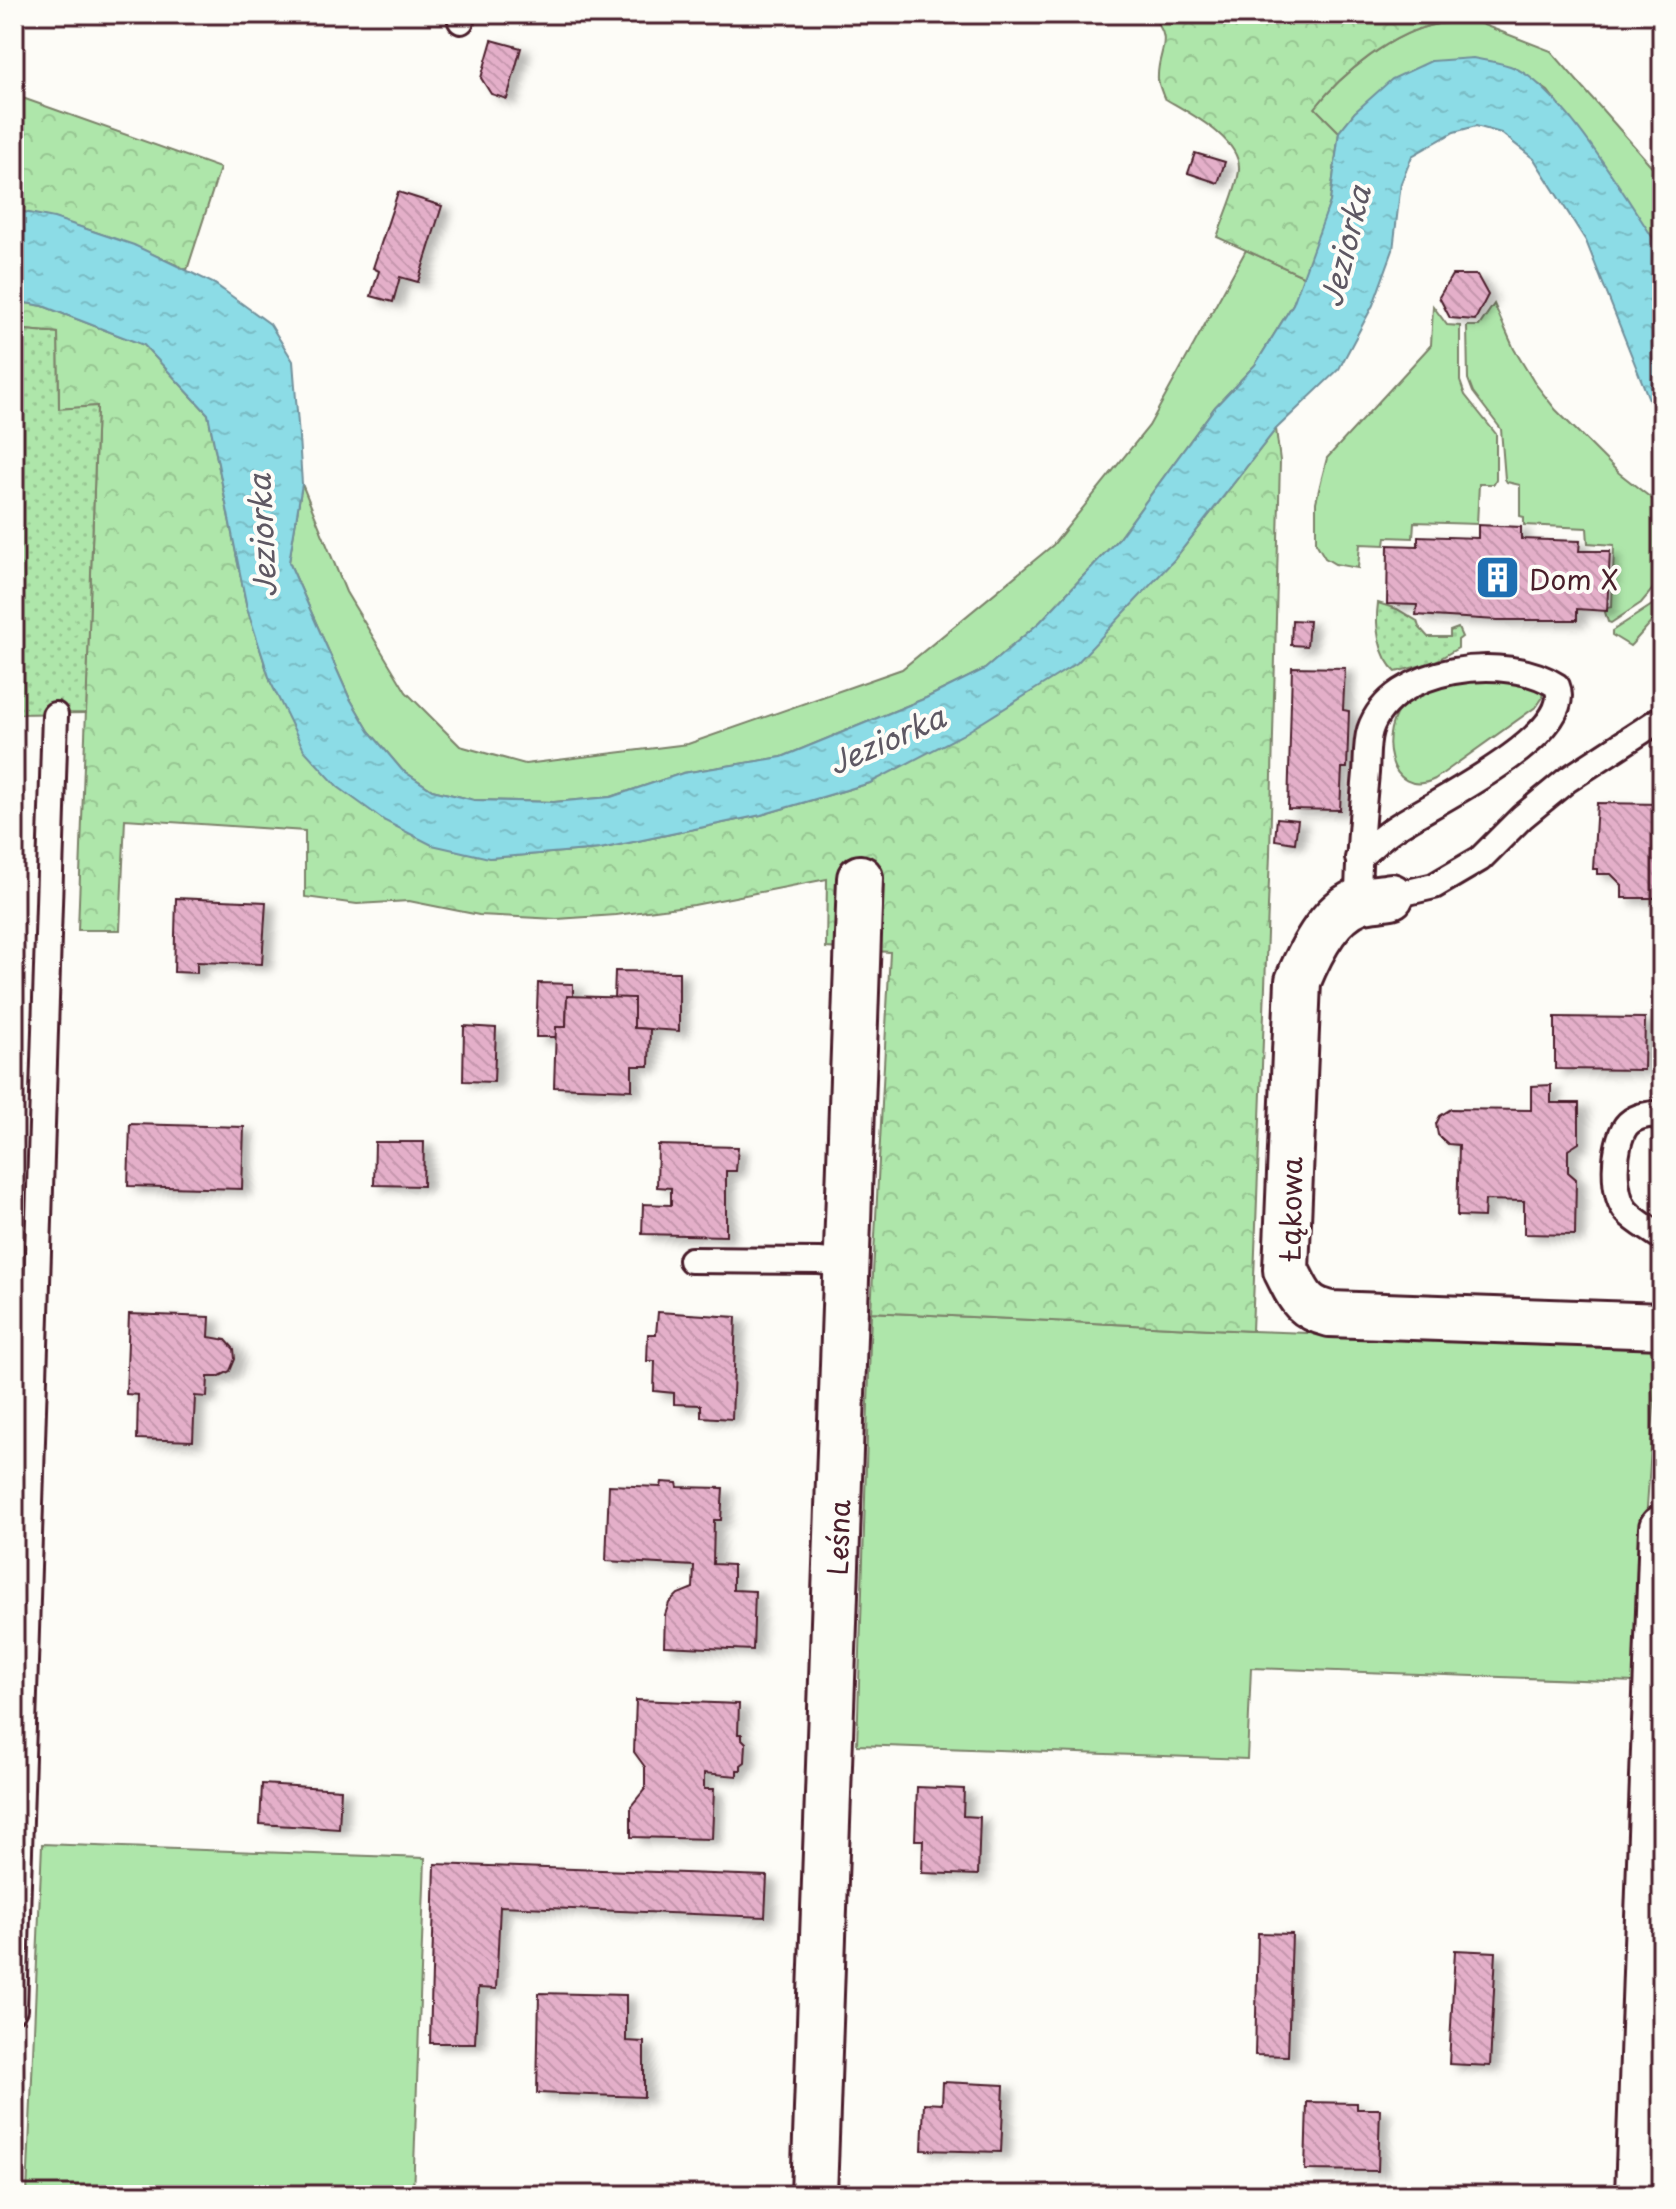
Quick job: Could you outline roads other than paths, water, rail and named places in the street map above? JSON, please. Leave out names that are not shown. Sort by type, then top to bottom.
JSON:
[{"type":"street","name":"Leśna","points":[[814,2195],[860,878]]},
{"type":"street","name":"Łąkowa","points":[[1375,899],[1329,925],[1309,953],[1298,981],[1286,1270],[1297,1292],[1310,1309],[1330,1314],[1662,1326]]},
{"type":"street","points":[[1638,2195],[1662,1528]]},
{"type":"lane","points":[[1358,858],[1393,830],[1525,747],[1550,721],[1560,702],[1557,686],[1515,669],[1467,667],[1415,685],[1388,702],[1370,730],[1358,858],[1375,899],[1434,886],[1480,859],[1522,817],[1567,780],[1662,718]]},
{"type":"lane","points":[[14,2009],[55,715]]},
{"type":"lane","points":[[1661,1235],[1625,1211],[1615,1183],[1620,1141],[1627,1125],[1640,1115],[1655,1114],[1662,1120]]},
{"type":"lane","points":[[691,1260],[848,1264]]},
{"type":"water","name":"Jeziorka","points":[[1473,58],[1515,68],[1534,80],[1553,99],[1592,147],[1657,244],[1662,255],[1662,432],[1586,241],[1534,159],[1501,133],[1476,126],[1454,132],[1412,156],[1401,183],[1393,250],[1373,305],[1339,369],[1276,429],[1173,561],[1077,663],[962,735],[870,783],[761,815],[600,849],[489,858],[432,845],[385,821],[338,787],[304,750],[271,683],[247,608],[208,414],[144,345],[43,306],[14,301],[14,210],[54,218],[134,245],[215,284],[270,324],[293,361],[302,484],[289,562],[349,697],[369,731],[402,770],[432,790],[474,800],[554,802],[611,797],[683,773],[782,757],[926,698],[985,669],[1040,622],[1119,538],[1215,407],[1255,365],[1293,304],[1330,202],[1339,132],[1355,112],[1392,79],[1431,61]]},
{"type":"place","name":"Dom X","points":[[1498,578]]}]
